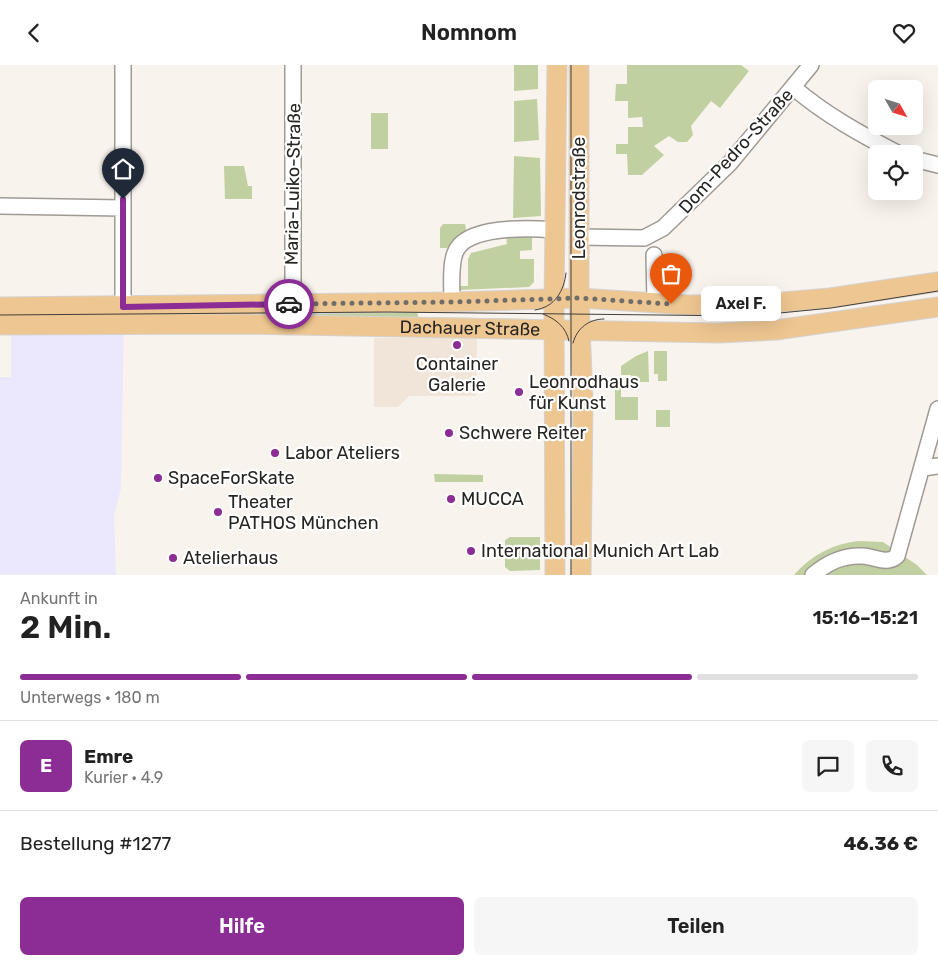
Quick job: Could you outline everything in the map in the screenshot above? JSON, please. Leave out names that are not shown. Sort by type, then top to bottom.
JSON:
[{"type":"main road","name":"Leonrodstraße","points":[[554,575],[554,230],[557,65]]},
{"type":"main road","name":"Leonrodstraße","points":[[579,65],[579,298],[584,401],[581,575]]},
{"type":"main road","name":"Dachauer Straße","points":[[0,307],[452,302],[579,298],[655,301],[689,305],[760,304],[830,298],[938,283]]},
{"type":"main road","name":"Dachauer Straße","points":[[0,325],[247,323],[718,333],[776,330],[938,307]]},
{"type":"street","points":[[123,65],[123,307]]},
{"type":"street","name":"Maria-Luiko-Straße","points":[[293,65],[293,304]]},
{"type":"street","name":"Dom-Pedro-Straße","points":[[650,248],[663,228],[714,180],[811,65]]},
{"type":"street","points":[[793,87],[805,98],[861,134],[882,145]]},
{"type":"street","points":[[923,161],[938,165]]},
{"type":"street","points":[[0,206],[123,208]]},
{"type":"street","points":[[452,302],[454,254],[460,243],[470,237],[511,229],[554,230]]},
{"type":"street","points":[[579,237],[650,248],[655,301]]},
{"type":"street","points":[[813,575],[830,562],[853,557],[893,560],[900,552],[931,467],[938,409]]},
{"type":"shaded area","points":[[124,314],[121,488],[114,516],[116,575],[0,575],[0,377],[11,377],[11,315]]},
{"type":"shaded area","points":[[374,338],[477,338],[476,396],[409,396],[398,407],[374,407]]},
{"type":"green space","points":[[514,65],[538,65],[538,89],[514,91]]},
{"type":"green space","points":[[627,65],[741,65],[749,71],[720,108],[711,101],[691,126],[693,135],[687,142],[678,142],[669,136],[654,146],[664,155],[642,175],[628,175],[627,154],[616,154],[616,144],[628,144],[628,127],[643,127],[642,117],[628,118],[628,101],[615,101],[616,84],[627,84]]},
{"type":"green space","points":[[537,99],[539,140],[514,142],[514,101]]},
{"type":"green space","points":[[371,113],[388,113],[388,149],[371,149]]},
{"type":"green space","points":[[514,156],[540,158],[541,216],[513,218]]},
{"type":"green space","points":[[224,166],[244,166],[248,186],[252,186],[252,199],[225,199]]},
{"type":"green space","points":[[443,224],[465,224],[466,231],[460,240],[450,248],[440,248],[440,228]]},
{"type":"green space","points":[[532,233],[532,250],[520,251],[520,259],[534,259],[534,282],[529,287],[459,290],[459,286],[468,286],[468,259],[471,253],[507,244],[506,235]]},
{"type":"green space","points":[[417,309],[418,317],[533,319],[533,321],[0,320],[0,312]]},
{"type":"green space","points":[[648,351],[649,382],[631,382],[631,375],[621,375],[621,366]]},
{"type":"green space","points":[[654,351],[667,351],[667,381],[658,381],[658,374],[654,374]]},
{"type":"green space","points":[[615,385],[621,385],[621,397],[638,397],[638,420],[615,420]]},
{"type":"green space","points":[[656,410],[670,410],[670,427],[656,427]]},
{"type":"green space","points":[[434,474],[483,475],[483,482],[435,482]]},
{"type":"green space","points":[[510,537],[540,537],[540,570],[510,571],[505,567],[505,540]]},
{"type":"green space","points":[[858,541],[883,542],[917,565],[927,575],[794,575],[815,556],[831,548]]},
{"type":"tram line","points":[[571,65],[571,575]]},
{"type":"tram line","points":[[535,310],[553,302],[561,292],[566,273]]},
{"type":"tram line","points":[[0,315],[387,312],[749,316],[831,308],[938,291]]},
{"type":"tram line","points":[[543,314],[560,324],[566,332],[569,341]]},
{"type":"tram line","points":[[573,343],[577,333],[584,325],[604,319]]},
{"type":"way so far","points":[[289,304],[579,298],[655,301],[671,304]]},
{"type":"place","name":"Axel F.","points":[[671,304]]},
{"type":"place","name":"Container Galerie","points":[[457,345]]},
{"type":"place","name":"Leonrodhaus für Kunst","points":[[519,392]]},
{"type":"place","name":"Schwere Reiter","points":[[449,433]]},
{"type":"place","name":"Labor Ateliers","points":[[275,453]]},
{"type":"place","name":"SpaceForSkate","points":[[158,478]]},
{"type":"place","name":"MUCCA","points":[[451,499]]},
{"type":"place","name":"Theater PATHOS München","points":[[218,512]]},
{"type":"place","name":"International Munich Art Lab","points":[[471,551]]},
{"type":"place","name":"Atelierhaus","points":[[173,558]]},
{"type":"route","points":[[123,199],[123,307],[289,304]]}]
